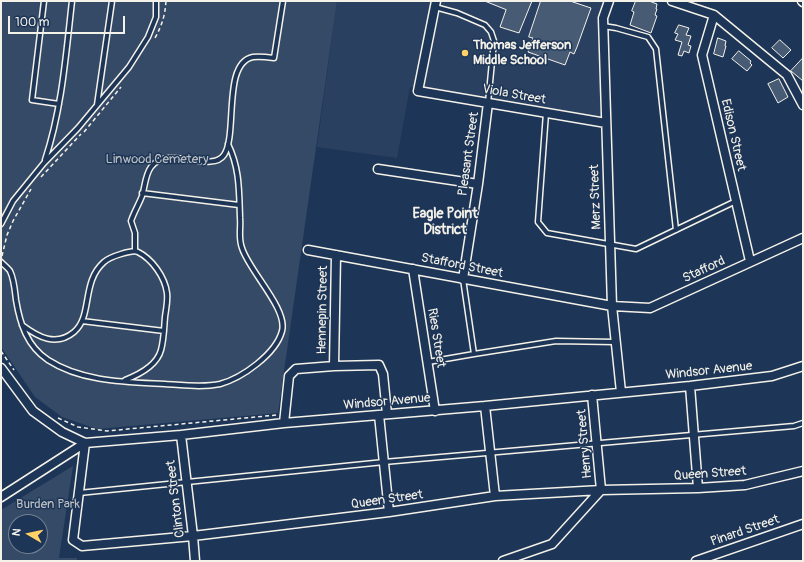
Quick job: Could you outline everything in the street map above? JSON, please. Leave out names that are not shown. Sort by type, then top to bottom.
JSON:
[{"type":"street","name":"Merz Street","points":[[610,1],[603,18],[603,26],[612,306],[621,392]]},
{"type":"street","points":[[672,1],[714,15],[787,75],[803,104]]},
{"type":"street","name":"Viola Street","points":[[435,4],[418,91],[606,123]]},
{"type":"street","name":"Edison Street","points":[[714,15],[702,56],[750,261]]},
{"type":"street","name":"Pleasant Street","points":[[463,279],[478,184],[488,103]]},
{"type":"street","points":[[378,169],[478,184]]},
{"type":"street","name":"Stafford","points":[[612,306],[650,308],[803,238]]},
{"type":"street","name":"Stafford Street","points":[[308,250],[612,306]]},
{"type":"street","name":"Hennepin Street","points":[[284,423],[289,376],[296,369],[334,366],[336,254]]},
{"type":"street","name":"Ries Street","points":[[413,269],[435,410]]},
{"type":"street","points":[[334,366],[379,365],[383,374],[388,414]]},
{"type":"street","name":"Windsor Avenue","points":[[85,443],[181,435],[284,423],[485,406],[690,386],[772,376],[803,366]]},
{"type":"street","points":[[1,368],[33,411],[62,432],[85,443]]},
{"type":"street","points":[[690,386],[698,488]]},
{"type":"street","name":"Henry Street","points":[[592,395],[601,490]]},
{"type":"street","points":[[485,406],[494,496]]},
{"type":"street","points":[[379,415],[389,512]]},
{"type":"street","name":"Clinton Street","points":[[181,435],[193,536],[194,561]]},
{"type":"street","points":[[1,497],[85,443]]},
{"type":"street","name":"Queen Street","points":[[85,443],[73,540],[82,546],[193,536],[389,512],[494,496],[601,490],[698,488],[745,485],[803,471]]},
{"type":"street","points":[[503,561],[552,544],[601,490]]},
{"type":"street","name":"Pinard Street","points":[[696,561],[803,524]]},
{"type":"lane","points":[[44,1],[32,100],[59,104]]},
{"type":"lane","points":[[44,162],[51,144],[59,104],[72,1]]},
{"type":"lane","points":[[97,106],[112,1]]},
{"type":"lane","points":[[1,224],[13,201],[44,162],[78,128],[128,67],[148,37],[156,17],[156,1]]},
{"type":"lane","points":[[135,251],[135,233],[131,221],[151,167],[160,160],[171,158],[214,162],[224,155],[228,144],[237,72],[243,62],[251,57],[274,58],[283,1]]},
{"type":"lane","points":[[435,4],[485,25],[491,32],[494,41],[488,103]]},
{"type":"lane","points":[[603,26],[648,37],[656,48],[676,230]]},
{"type":"lane","points":[[546,113],[538,222],[548,233],[636,249],[736,201]]},
{"type":"lane","points":[[1,262],[9,270],[22,325],[27,337],[36,350],[48,360],[69,371],[103,379],[194,386],[220,384],[238,375],[260,362],[275,346],[282,330],[282,319],[279,310],[254,271],[241,247],[238,172],[228,144]]},
{"type":"lane","points":[[142,193],[239,205]]},
{"type":"lane","points":[[22,325],[40,337],[50,340],[61,340],[74,333],[82,321],[89,285],[93,274],[105,261],[133,251],[138,252],[158,269],[167,293],[163,344],[160,354],[147,368],[136,376],[122,381]]},
{"type":"lane","points":[[463,279],[474,354]]},
{"type":"lane","points":[[82,321],[164,331]]},
{"type":"lane","points":[[428,362],[556,341],[615,342]]},
{"type":"lane","points":[[79,493],[384,462],[794,426],[803,423]]},
{"type":"path","points":[[1,351],[16,374]]},
{"type":"path","points":[[58,418],[78,427],[106,431],[285,414]]},
{"type":"shaded area","name":"Thomas Jefferson Middle School","points":[[337,1],[606,1],[598,19],[603,119],[410,87],[397,158],[317,147]]},
{"type":"green space","name":"Linwood Cemetery","points":[[1,1],[337,1],[278,413],[97,429],[62,417],[35,397],[1,347]]},
{"type":"green space","name":"Burden Park","points":[[73,466],[59,558],[77,558],[77,561],[1,561],[1,510]]},
{"type":"building","points":[[485,1],[532,1],[519,33],[500,27],[506,10]]},
{"type":"building","points":[[541,1],[570,1],[591,8],[574,54],[570,52],[565,65],[528,52],[533,38],[529,37]]},
{"type":"building","points":[[636,1],[649,1],[657,4],[655,15],[657,16],[651,33],[630,25],[634,12],[632,11]]},
{"type":"building","points":[[679,25],[689,28],[686,35],[691,36],[688,45],[691,46],[689,53],[684,51],[682,56],[678,55],[682,42],[675,40],[678,34],[675,33]]},
{"type":"building","points":[[718,38],[726,41],[723,57],[714,54]]},
{"type":"building","points":[[780,40],[791,50],[783,58],[772,48]]},
{"type":"building","points":[[739,51],[751,61],[750,63],[752,65],[747,71],[732,59]]},
{"type":"building","points":[[803,58],[803,81],[791,71]]},
{"type":"building","points":[[779,79],[788,97],[778,103],[768,84]]},
{"type":"place","name":"Thomas Jefferson Middle School","points":[[465,53]]},
{"type":"district","name":"Eagle Point District","points":[[445,222]]}]
